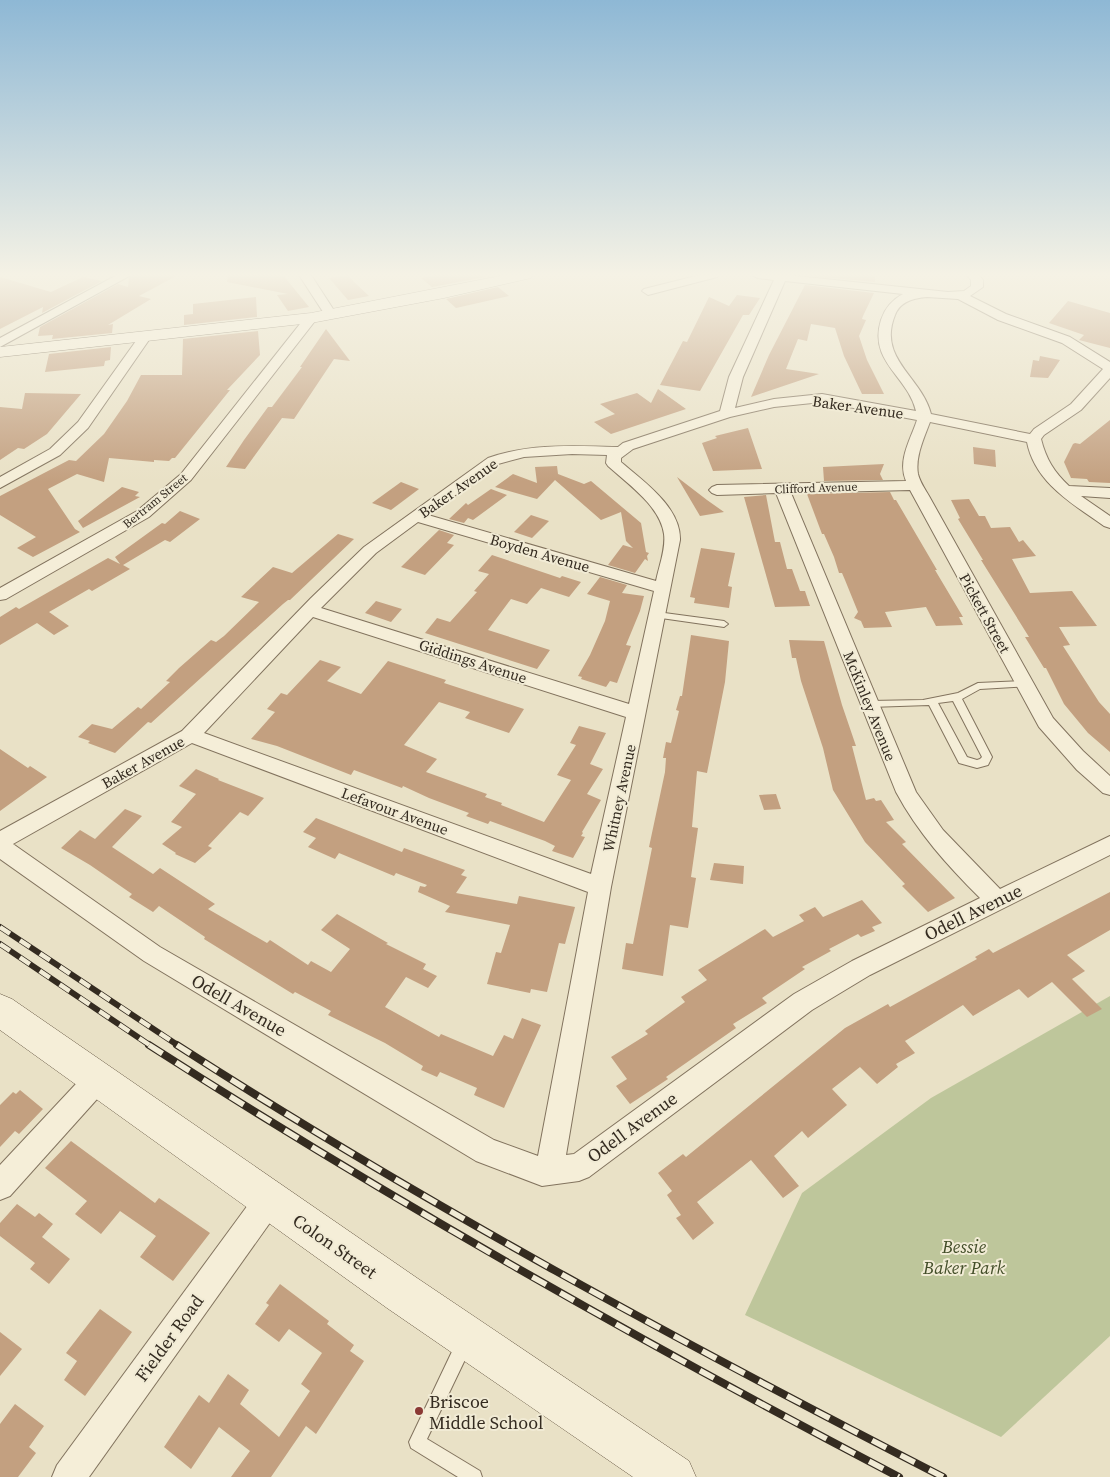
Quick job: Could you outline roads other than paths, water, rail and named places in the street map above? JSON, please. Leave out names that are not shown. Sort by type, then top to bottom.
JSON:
[{"type":"main road","points":[[0,352],[78,344]]},
{"type":"main road","name":"Colon Street","points":[[0,1010],[467,1338],[673,1477]]},
{"type":"street","points":[[0,483],[55,452],[83,426],[140,344]]},
{"type":"street","name":"Bertram Street","points":[[0,595],[122,528],[172,490],[186,477],[291,344]]},
{"type":"street","points":[[726,414],[736,377],[751,344]]},
{"type":"street","points":[[885,344],[898,372],[918,400],[925,417]]},
{"type":"street","points":[[1072,344],[1110,369],[1076,407],[1038,432],[1034,439],[1038,456],[1047,472],[1065,490],[1110,523]]},
{"type":"street","name":"Baker Avenue","points":[[0,841],[190,735],[370,550],[493,461],[511,453],[532,450],[621,451],[628,446],[726,414],[774,403],[822,398],[1034,439]]},
{"type":"street","name":"Pickett Street","points":[[925,417],[911,461],[911,475],[1046,722],[1063,744],[1089,771],[1110,787]]},
{"type":"street","name":"Whitney Avenue","points":[[549,1171],[600,887],[673,534],[669,521],[654,502],[613,463],[614,456],[621,451]]},
{"type":"street","name":"Clifford Avenue","points":[[717,490],[782,490],[916,485]]},
{"type":"street","name":"McKinley Avenue","points":[[782,490],[916,813],[928,830],[996,900]]},
{"type":"street","points":[[1065,490],[1110,493]]},
{"type":"street","name":"Boyden Avenue","points":[[417,517],[663,588]]},
{"type":"street","name":"Giddings Avenue","points":[[310,610],[636,713]]},
{"type":"street","name":"Lefavour Avenue","points":[[190,735],[600,887]]},
{"type":"street","name":"Odell Avenue","points":[[0,847],[161,959],[486,1151],[542,1172],[579,1167],[803,1002],[862,968],[1110,845]]},
{"type":"street","points":[[0,1186],[98,1079]]},
{"type":"street","name":"Fielder Road","points":[[69,1477],[269,1200]]},
{"type":"lane","points":[[657,615],[724,624]]},
{"type":"lane","points":[[870,704],[932,701],[956,697],[978,686],[1025,684]]},
{"type":"lane","points":[[932,701],[964,760],[977,764],[984,762],[987,757],[956,697]]},
{"type":"lane","points":[[467,1338],[417,1442],[474,1477]]},
{"type":"railway","points":[[0,927],[179,1046]]},
{"type":"railway","points":[[0,944],[151,1046]]},
{"type":"railway","points":[[149,1045],[240,1103],[519,1269],[613,1323],[899,1477]]},
{"type":"railway","points":[[177,1045],[270,1104],[459,1216],[651,1323],[943,1477]]},
{"type":"place","name":"Briscoe Middle School","points":[[419,1411]]},
{"type":"park label","name":"Bessie Baker Park","points":[[964,1256]]}]
